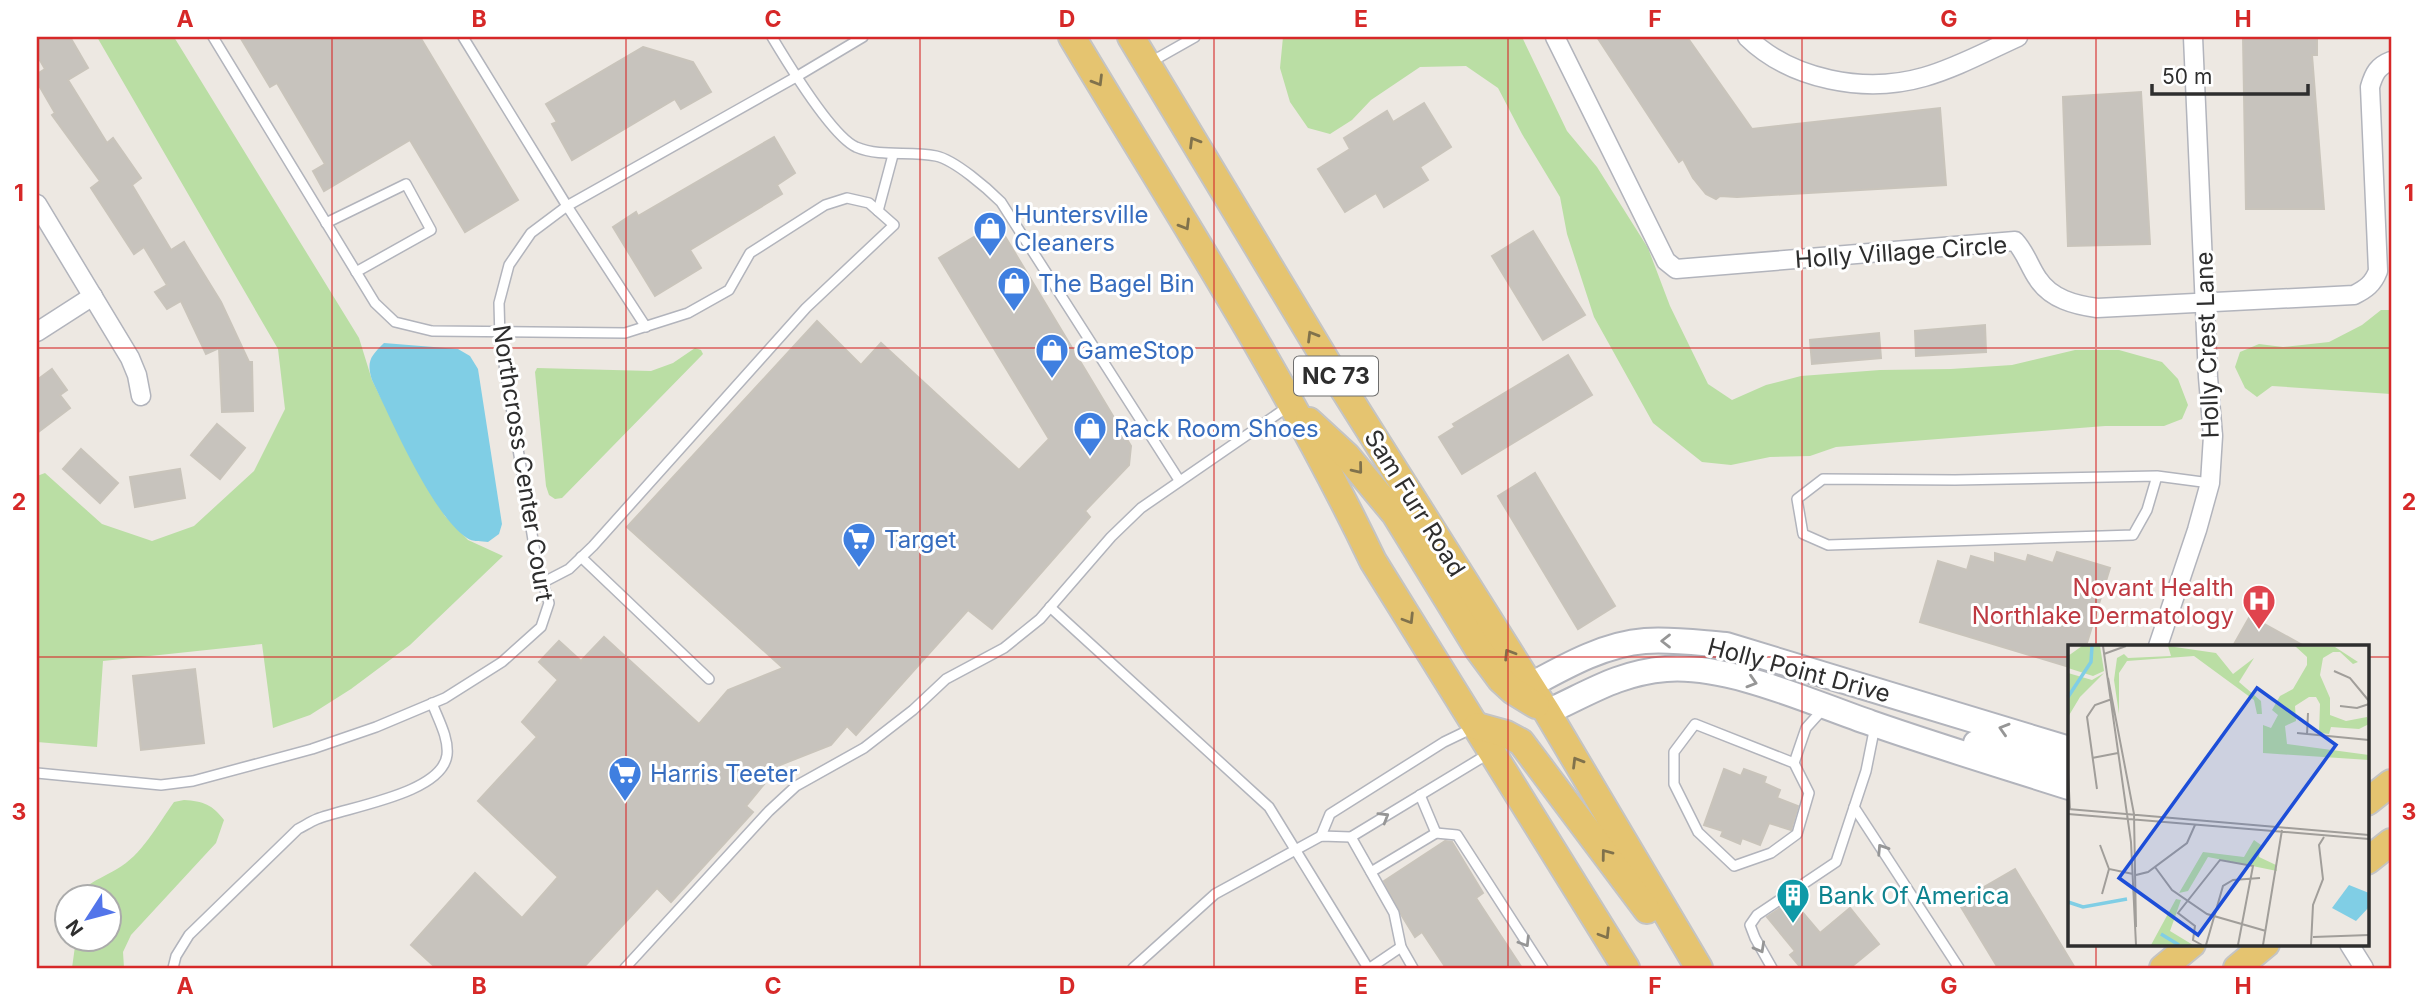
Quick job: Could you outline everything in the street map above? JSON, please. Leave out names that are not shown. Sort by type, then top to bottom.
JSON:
[{"type":"main road","name":"NC 73","points":[[1072,37],[1292,404],[1342,495],[1373,561],[1626,968]]},
{"type":"main road","name":"Sam Furr Road","points":[[1131,37],[1339,382],[1547,712],[1699,968]]},
{"type":"main road","points":[[1292,404],[1347,456],[1395,514],[1478,649],[1501,680],[1513,691],[1547,712]]},
{"type":"main road","name":"Holly Point Drive","points":[[1529,686],[1576,662],[1643,641],[1726,645],[2068,749]]},
{"type":"main road","name":"Holly Point Drive","points":[[1547,712],[1601,684],[1630,675],[1668,669],[1701,670],[1747,680],[2068,787]]},
{"type":"main road","points":[[1875,724],[2010,750],[2068,766]]},
{"type":"main road","points":[[1477,726],[1506,734],[1521,743],[1690,968]]},
{"type":"main road","points":[[2368,801],[2391,783]]},
{"type":"main road","points":[[2368,860],[2391,842]]},
{"type":"main road","points":[[2163,968],[2190,946]]},
{"type":"main road","points":[[2237,968],[2264,946]]},
{"type":"street","name":"Holly Village Circle","points":[[1555,37],[1666,261],[1676,269],[2015,241],[2024,250],[2037,278],[2047,289],[2067,302],[2097,308],[2354,295],[2364,290],[2374,281],[2378,271],[2370,87],[2374,73],[2381,65],[2391,61]]},
{"type":"street","points":[[1747,37],[1768,54],[1807,73],[1843,82],[1861,83],[1921,78],[2018,37]]},
{"type":"street","name":"Holly Crest Lane","points":[[2158,645],[2210,483],[2213,436],[2193,37]]},
{"type":"street","points":[[37,204],[130,358],[141,396]]},
{"type":"street","points":[[37,332],[93,296]]},
{"type":"street","points":[[2350,946],[2364,968]]},
{"type":"lane","points":[[213,37],[375,303],[395,321],[432,331],[625,333],[688,313],[729,289],[750,253],[825,205],[847,198],[869,203],[894,225],[806,308],[581,557],[569,569],[542,583]]},
{"type":"lane","points":[[463,37],[567,206],[646,327]]},
{"type":"lane","points":[[772,37],[796,77],[835,128],[855,147],[893,155],[938,156],[981,183],[1002,202],[1179,480]]},
{"type":"lane","name":"Northcross Center Court","points":[[37,773],[161,785],[194,782],[325,745],[376,727],[445,698],[502,662],[541,627],[548,603],[537,564],[500,331],[499,303],[509,265],[531,233],[567,206],[863,37]]},
{"type":"lane","points":[[1147,64],[1195,37]]},
{"type":"lane","points":[[878,211],[893,155]]},
{"type":"lane","points":[[326,223],[406,184],[431,230],[356,272]]},
{"type":"lane","points":[[625,968],[769,811],[796,786],[864,748],[913,710],[946,679],[1004,648],[1040,619],[1127,520],[1179,480],[1292,404]]},
{"type":"lane","points":[[2157,476],[2147,510],[2133,536],[1828,545],[1803,534],[1797,499],[1823,479],[1955,480],[2157,476],[2210,483]]},
{"type":"lane","points":[[581,557],[709,679]]},
{"type":"lane","points":[[1050,607],[1264,802],[1282,824],[1369,968],[1401,947]]},
{"type":"lane","points":[[173,968],[176,956],[189,935],[298,829],[317,819],[400,795],[439,772],[447,758],[447,745],[432,704]]},
{"type":"lane","points":[[1794,763],[1695,724],[1674,752],[1674,784],[1698,831],[1734,866],[1771,853],[1797,834],[1809,793],[1794,763],[1805,728],[1825,707]]},
{"type":"lane","points":[[1772,968],[1750,925],[1757,915],[1836,862],[1866,771],[1875,724]]},
{"type":"lane","points":[[1321,836],[1330,814],[1444,742],[1477,726]]},
{"type":"lane","points":[[1133,968],[1215,894],[1321,836],[1351,837],[1493,751]]},
{"type":"lane","points":[[1420,795],[1437,833]]},
{"type":"lane","points":[[1854,807],[1959,968]]},
{"type":"lane","points":[[1371,872],[1437,833],[1457,835],[1542,968]]},
{"type":"lane","points":[[1351,837],[1394,913],[1401,947],[1413,968]]},
{"type":"green space","points":[[97,37],[174,37],[359,338],[372,380],[415,466],[445,516],[468,540],[503,556],[410,645],[351,689],[310,715],[273,728],[262,644],[103,661],[97,747],[37,742],[37,476],[45,473],[102,524],[152,541],[194,526],[254,471],[285,409],[278,349]]},
{"type":"green space","points":[[1283,37],[1522,37],[1567,131],[1597,167],[1648,248],[1670,306],[1708,384],[1732,400],[1766,385],[1801,376],[2012,365],[2075,350],[2119,350],[2162,362],[2178,379],[2188,405],[2182,419],[2164,426],[2105,426],[1836,447],[1810,456],[1770,457],[1731,465],[1702,462],[1653,423],[1594,317],[1567,234],[1560,197],[1498,88],[1466,66],[1420,67],[1371,100],[1352,120],[1330,134],[1308,128],[1290,102],[1280,68]]},
{"type":"green space","points":[[2381,310],[2391,310],[2391,394],[2272,386],[2257,397],[2245,388],[2235,367],[2240,352],[2259,344],[2283,347],[2329,342],[2362,325]]},
{"type":"green space","points":[[695,348],[703,354],[562,498],[555,499],[549,495],[535,372],[537,368],[651,371],[673,363]]},
{"type":"green space","points":[[197,801],[216,811],[224,820],[216,843],[131,935],[123,952],[124,968],[72,968],[74,953],[122,953],[122,883],[92,883],[134,856],[174,802]]},
{"type":"water","points":[[384,343],[458,349],[470,356],[478,369],[502,524],[499,534],[488,542],[469,539],[454,526],[440,509],[401,441],[370,373],[371,359]]},
{"type":"building","points":[[44,37],[70,37],[88,68],[68,80],[107,143],[113,138],[141,178],[132,185],[171,250],[184,242],[221,302],[249,362],[252,362],[253,411],[222,412],[219,348],[206,354],[181,301],[167,309],[155,292],[167,285],[144,247],[134,254],[91,188],[100,181],[52,115],[55,113],[37,82],[37,74],[45,69],[37,55],[37,41]]},
{"type":"building","points":[[240,37],[420,37],[518,200],[465,232],[410,140],[324,191],[313,171],[325,164],[277,83],[270,87]]},
{"type":"building","points":[[1597,37],[1687,37],[1752,129],[1940,108],[1946,185],[1720,196],[1716,199],[1706,194],[1683,159],[1679,162]]},
{"type":"building","points":[[2243,37],[2317,37],[2317,55],[2312,55],[2324,209],[2246,209]]},
{"type":"building","points":[[643,47],[693,62],[711,92],[681,109],[675,99],[572,160],[552,124],[557,122],[546,104]]},
{"type":"building","points":[[2141,92],[2150,244],[2068,246],[2063,97]]},
{"type":"building","points":[[1424,103],[1451,147],[1420,167],[1428,180],[1384,207],[1376,193],[1345,212],[1318,169],[1350,149],[1344,138],[1387,111],[1393,122]]},
{"type":"building","points":[[774,137],[795,173],[777,185],[782,194],[690,250],[701,268],[655,296],[613,227],[636,212],[638,216]]},
{"type":"building","points":[[997,223],[1131,446],[1129,465],[1085,511],[1090,517],[992,629],[968,610],[856,735],[847,726],[831,745],[780,765],[746,806],[753,812],[671,902],[657,888],[583,968],[436,968],[411,945],[475,873],[522,918],[558,877],[478,801],[537,737],[522,722],[558,680],[539,662],[559,641],[581,661],[604,637],[699,724],[728,690],[783,668],[627,527],[817,321],[861,365],[881,343],[1019,470],[1049,439],[939,258]]},
{"type":"building","points":[[1533,231],[1585,315],[1543,340],[1492,256]]},
{"type":"building","points":[[1985,325],[1986,352],[1916,356],[1915,331]]},
{"type":"building","points":[[1879,333],[1881,358],[1812,364],[1810,340]]},
{"type":"building","points":[[1568,355],[1592,395],[1462,474],[1439,437],[1455,427],[1453,424]]},
{"type":"building","points":[[52,369],[67,390],[60,395],[70,408],[37,433],[37,380]]},
{"type":"building","points":[[217,424],[245,448],[220,479],[191,455]]},
{"type":"building","points":[[81,449],[118,483],[100,503],[63,469]]},
{"type":"building","points":[[180,469],[185,498],[135,507],[130,477]]},
{"type":"building","points":[[1535,473],[1615,606],[1578,629],[1498,496]]},
{"type":"building","points":[[2057,552],[2110,568],[2086,645],[2068,645],[2068,667],[1920,622],[1938,561],[1967,570],[1971,556],[1995,563],[1995,553],[2026,562],[2028,555],[2053,563]]},
{"type":"building","name":"Novant Health Northlake Dermatology","points":[[2250,616],[2302,645],[2234,645]]},
{"type":"building","points":[[195,669],[204,743],[141,750],[133,676]]},
{"type":"building","points":[[1724,769],[1741,776],[1744,769],[1766,777],[1764,783],[1780,790],[1777,798],[1798,806],[1791,830],[1769,823],[1760,845],[1742,838],[1740,844],[1721,836],[1723,831],[1704,825]]},
{"type":"building","points":[[1445,841],[1452,842],[1483,893],[1476,898],[1522,968],[1446,968],[1422,932],[1415,937],[1402,916],[1384,881]]},
{"type":"building","points":[[2015,869],[2075,968],[1998,968],[1958,902]]},
{"type":"building","name":"Bank Of America","points":[[1792,900],[1820,933],[1850,908],[1879,944],[1850,968],[1801,968],[1790,955],[1795,951],[1767,917]]},
{"type":"place","name":"Huntersville Cleaners","points":[[990,258]]},
{"type":"place","name":"The Bagel Bin","points":[[1014,313]]},
{"type":"place","name":"GameStop","points":[[1052,380]]},
{"type":"place","name":"Rack Room Shoes","points":[[1090,458]]},
{"type":"place","name":"Target","points":[[859,569]]},
{"type":"place","name":"Novant Health Northlake Dermatology","points":[[2259,631]]},
{"type":"place","name":"Harris Teeter","points":[[625,803]]},
{"type":"place","name":"Bank Of America","points":[[1793,925]]}]
